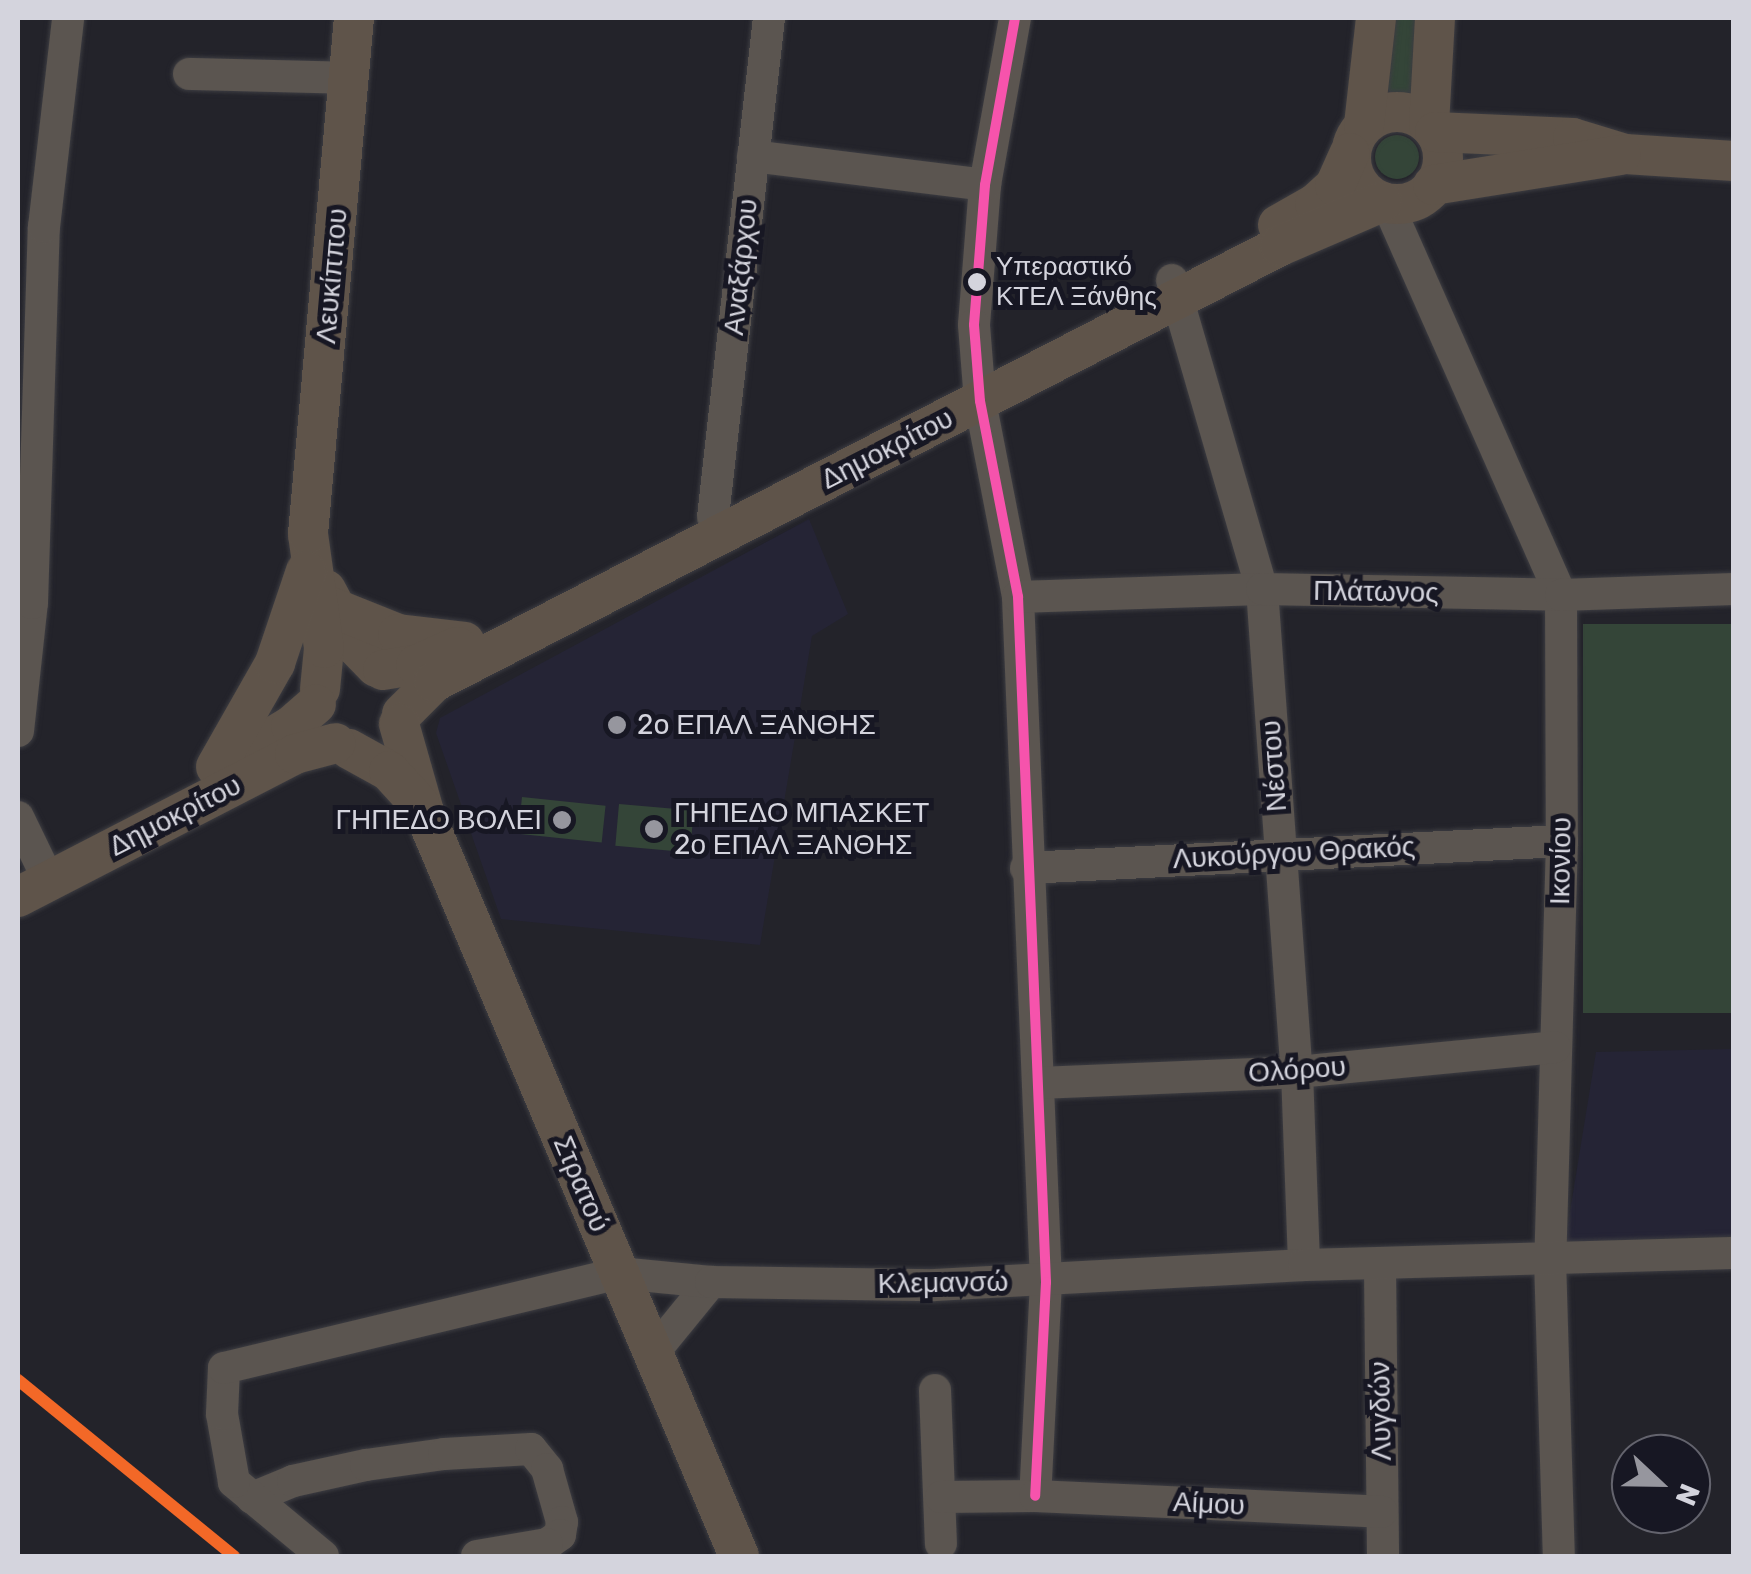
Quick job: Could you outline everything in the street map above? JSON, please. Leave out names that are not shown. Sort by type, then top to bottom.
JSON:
[{"type":"main road","name":"Λευκίππου","points":[[318,697],[324,648],[309,546],[354,18]]},
{"type":"main road","points":[[1376,18],[1358,139],[1358,183],[1385,203],[1413,201],[1433,186],[1556,169],[1625,154]]},
{"type":"main road","points":[[1433,186],[1442,159],[1432,129],[1435,18]]},
{"type":"main road","points":[[1358,139],[1376,117],[1404,112],[1432,129],[1573,138],[1625,154],[1734,161]]},
{"type":"main road","name":"Δημοκρίτου","points":[[1175,290],[1315,204],[1335,186],[1358,139]]},
{"type":"main road","name":"Δημοκρίτου","points":[[401,719],[434,682],[978,390],[1175,290],[1385,203]]},
{"type":"main road","name":"Δημοκρίτου","points":[[380,668],[416,666],[469,642],[712,517],[978,390]]},
{"type":"main road","name":"Λευκίππου","points":[[309,546],[331,607],[380,668]]},
{"type":"main road","points":[[210,775],[275,664],[309,546]]},
{"type":"main road","points":[[331,607],[398,634],[469,642]]},
{"type":"main road","points":[[364,663],[380,668],[399,689],[401,719],[379,745],[342,746],[324,733],[318,697],[337,669],[364,663]]},
{"type":"main road","name":"Δημοκρίτου","points":[[31,877],[291,726],[318,697]]},
{"type":"main road","name":"Στρατού","points":[[401,719],[424,812],[740,1556]]},
{"type":"main road","name":"Δημοκρίτου","points":[[31,877],[296,754],[342,746]]},
{"type":"main road","name":"Στρατού","points":[[342,746],[389,771],[424,812]]},
{"type":"street","points":[[18,731],[25,603],[31,225],[68,18]]},
{"type":"street","name":"Αναξάρχου","points":[[712,517],[769,18]]},
{"type":"street","points":[[1016,18],[985,185],[974,325],[978,390],[1018,598],[1026,868],[1046,1282],[1035,1496]]},
{"type":"street","points":[[189,74],[349,78]]},
{"type":"street","points":[[753,156],[985,185]]},
{"type":"street","name":"Ικονίου","points":[[1385,203],[1561,595],[1562,841],[1550,1259],[1559,1556]]},
{"type":"street","name":"Νέστου","points":[[1175,290],[1262,590],[1297,1072],[1304,1265]]},
{"type":"street","name":"Πλάτωνος","points":[[1018,598],[1262,590],[1561,595],[1734,589]]},
{"type":"street","points":[[18,817],[31,877]]},
{"type":"street","name":"Λυκούργου Θρακός","points":[[1026,868],[1562,841]]},
{"type":"street","name":"Ολόρου","points":[[1039,1083],[1297,1072],[1555,1046]]},
{"type":"street","name":"Κλεμανσώ","points":[[252,1498],[236,1486],[232,1475],[222,1414],[224,1368],[619,1274],[711,1282],[1046,1282],[1304,1265],[1380,1266],[1734,1253]]},
{"type":"street","name":"Λυγδών","points":[[1380,1266],[1383,1556]]},
{"type":"street","points":[[654,1353],[711,1282]]},
{"type":"street","points":[[934,1390],[941,1544]]},
{"type":"street","points":[[324,1556],[252,1498],[294,1481],[366,1465],[444,1454],[530,1449],[547,1469],[562,1522],[560,1535],[547,1544],[477,1556]]},
{"type":"street","name":"Αίμου","points":[[941,1497],[1035,1496],[1382,1512]]},
{"type":"shaded area","name":"2o ΕΠΑΛ ΞΑΝΘΗΣ","points":[[809,519],[848,614],[812,636],[760,945],[501,919],[436,733],[440,718]]},
{"type":"shaded area","points":[[1733,1049],[1733,1236],[1565,1242],[1596,1052]]},
{"type":"green space","points":[[1388,18],[1427,18],[1414,98],[1408,100],[1396,98],[1387,89]]},
{"type":"green space","points":[[1397,135],[1412,142],[1419,157],[1412,172],[1397,179],[1382,172],[1375,157],[1382,142]]},
{"type":"green space","points":[[1583,624],[1733,624],[1733,1013],[1583,1013]]},
{"type":"green space","name":"ΓΗΠΕΔΟ ΒΟΛΕΙ","points":[[522,797],[606,806],[602,843],[518,834]]},
{"type":"green space","name":"ΓΗΠΕΔΟ ΜΠΑΣΚΕΤ 2ο ΕΠΑΛ ΞΑΝΘΗΣ","points":[[619,804],[694,811],[690,852],[615,846]]},
{"type":"transit line","points":[[1015,18],[985,185],[974,325],[980,401],[1018,597],[1046,1282],[1035,1496]]},
{"type":"transit line","points":[[18,1380],[234,1556]]},
{"type":"place","name":"Υπεραστικό ΚΤΕΛ Ξάνθης","points":[[977,282]]},
{"type":"place","name":"2o ΕΠΑΛ ΞΑΝΘΗΣ","points":[[617,725]]},
{"type":"place","name":"ΓΗΠΕΔΟ ΒΟΛΕΙ","points":[[562,820]]},
{"type":"place","name":"ΓΗΠΕΔΟ ΜΠΑΣΚΕΤ 2ο ΕΠΑΛ ΞΑΝΘΗΣ","points":[[654,829]]}]
